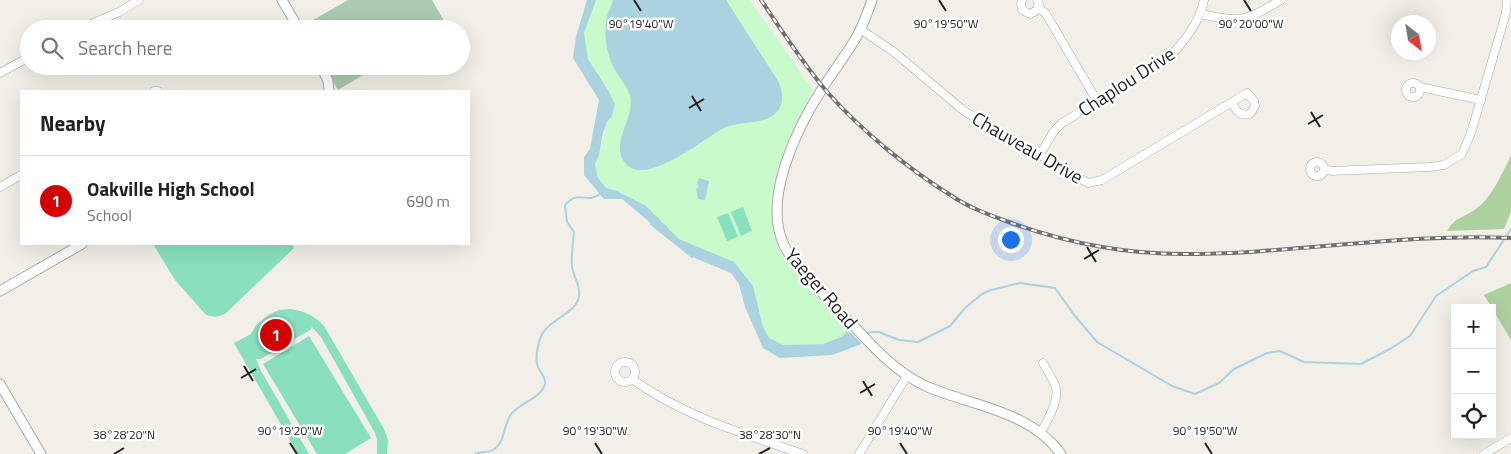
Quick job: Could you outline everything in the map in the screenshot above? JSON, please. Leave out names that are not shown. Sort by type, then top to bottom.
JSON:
[{"type":"street","points":[[101,20],[139,0]]},
{"type":"street","points":[[282,0],[294,20]]},
{"type":"street","name":"Yaeger Road","points":[[872,0],[860,29],[821,90],[806,118],[784,168],[776,200],[779,233],[792,258],[855,327],[907,376],[933,389],[1004,413],[1027,424],[1040,433],[1061,454]]},
{"type":"street","points":[[1022,0],[1021,7],[1027,13],[1033,13],[1038,4],[1046,14],[1097,101]]},
{"type":"street","name":"Chaplou Drive","points":[[1039,156],[1058,127],[1097,101],[1166,60],[1179,48],[1201,14],[1204,0]]},
{"type":"street","points":[[1201,14],[1239,20],[1252,16],[1281,0]]},
{"type":"street","points":[[1324,170],[1444,165],[1462,154],[1471,133],[1481,100],[1506,13],[1507,0]]},
{"type":"street","name":"Chauveau Drive","points":[[860,29],[894,52],[964,110],[1039,156],[1088,183],[1102,180],[1232,102]]},
{"type":"street","points":[[0,73],[20,62]]},
{"type":"street","points":[[325,75],[329,90]]},
{"type":"street","points":[[1420,87],[1481,100]]},
{"type":"street","points":[[0,187],[20,176]]},
{"type":"street","points":[[0,291],[80,245]]},
{"type":"street","points":[[1040,433],[1051,413],[1056,395],[1056,388],[1043,363]]},
{"type":"street","points":[[859,454],[907,376]]},
{"type":"street","points":[[632,379],[664,400],[686,411],[802,454]]},
{"type":"street","points":[[0,384],[40,454]]},
{"type":"street","points":[[1484,454],[1511,438]]},
{"type":"green space","points":[[348,0],[432,0],[444,20],[313,20]]},
{"type":"green space","points":[[596,0],[750,0],[813,90],[784,150],[771,203],[780,253],[847,329],[843,336],[823,344],[783,345],[769,338],[763,327],[753,286],[696,248],[679,239],[664,225],[617,191],[606,188],[598,178],[595,164],[607,122],[612,116],[608,90],[588,59],[580,33]]},
{"type":"green space","points":[[329,75],[363,75],[338,90]]},
{"type":"green space","points":[[1511,156],[1511,212],[1504,229],[1447,231],[1454,222],[1483,203],[1497,184]]},
{"type":"green space","points":[[743,207],[752,231],[741,236],[731,212]]},
{"type":"green space","points":[[728,213],[738,237],[727,241],[717,217]]},
{"type":"green space","points":[[154,245],[292,245],[294,248],[225,314],[216,317],[206,315],[175,280]]},
{"type":"green space","points":[[1511,283],[1511,340],[1496,315],[1496,304],[1489,304],[1484,295]]},
{"type":"green space","points":[[290,309],[308,314],[324,326],[384,429],[388,440],[387,454],[377,454],[375,433],[321,337],[312,327],[261,359],[256,359],[309,454],[298,454],[234,343],[251,334],[256,325],[270,314],[279,310]]},
{"type":"green space","points":[[309,336],[371,438],[345,454],[317,454],[263,364]]},
{"type":"water","points":[[587,0],[596,0],[584,33],[588,59],[615,104],[612,116],[607,122],[603,133],[599,155],[595,164],[598,178],[606,188],[617,191],[646,206],[679,239],[734,262],[753,286],[763,327],[769,338],[783,345],[823,344],[843,336],[847,329],[862,344],[832,355],[780,358],[763,348],[745,307],[739,284],[731,273],[690,256],[622,199],[604,199],[584,175],[584,157],[590,149],[599,100],[573,58],[576,37]]},
{"type":"water","points":[[613,0],[726,0],[778,81],[782,98],[779,109],[771,117],[764,120],[728,126],[675,159],[661,165],[636,170],[627,165],[620,149],[631,105],[630,96],[612,65],[606,40],[605,28]]},
{"type":"water","points":[[699,178],[709,181],[705,200],[698,199],[696,189],[699,187],[697,183]]},
{"type":"waterway","points":[[475,454],[491,451],[497,447],[512,413],[536,396],[545,384],[545,379],[537,363],[541,337],[549,326],[570,311],[579,296],[579,288],[572,266],[574,232],[567,222],[565,205],[575,198],[591,198],[601,193]]},
{"type":"waterway","points":[[651,224],[692,257]]},
{"type":"waterway","points":[[865,334],[879,332],[899,340],[918,342],[950,326],[965,308],[982,294],[991,290],[1020,283],[1055,288],[1097,342],[1172,386],[1195,394],[1219,383],[1234,369],[1267,353],[1280,351],[1304,362],[1361,364],[1390,349],[1410,336],[1436,296],[1473,271],[1486,267],[1511,229]]},
{"type":"railway","points":[[761,0],[801,59],[828,93],[886,149],[919,174],[965,204],[992,216],[1049,235],[1116,249],[1184,254],[1266,251],[1429,238],[1511,238]]},
{"type":"place","name":"Oakville High School","points":[[276,335]]}]
